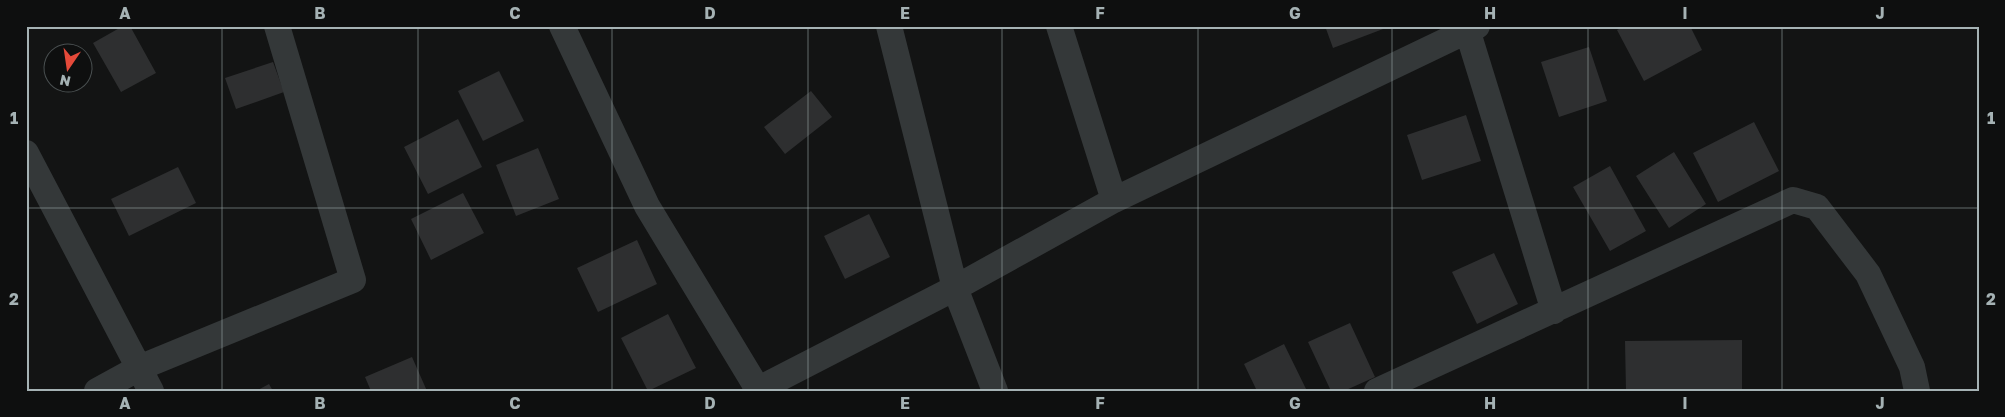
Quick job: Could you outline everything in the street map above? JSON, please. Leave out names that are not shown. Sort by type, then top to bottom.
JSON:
[{"type":"street","points":[[97,391],[145,380],[353,280],[276,26]]},
{"type":"street","points":[[562,26],[647,206],[758,390],[955,288],[1114,200],[1470,28],[1554,311]]},
{"type":"street","points":[[889,26],[955,288],[995,391]]},
{"type":"street","points":[[1059,26],[1114,200]]},
{"type":"street","points":[[26,153],[145,380]]},
{"type":"street","points":[[1377,391],[1793,200],[1817,207],[1868,274],[1912,367],[1917,391]]},
{"type":"building","points":[[123,26],[130,26],[156,73],[121,92],[93,43]]},
{"type":"building","points":[[1325,26],[1391,26],[1333,48]]},
{"type":"building","points":[[1625,26],[1690,26],[1702,50],[1644,81],[1617,30]]},
{"type":"building","points":[[1589,47],[1607,101],[1559,117],[1541,62]]},
{"type":"building","points":[[273,62],[284,92],[236,109],[225,78]]},
{"type":"building","points":[[499,71],[524,121],[483,141],[458,91]]},
{"type":"building","points":[[811,91],[832,117],[785,154],[764,127]]},
{"type":"building","points":[[1466,115],[1481,161],[1422,180],[1407,135]]},
{"type":"building","points":[[458,119],[482,167],[428,194],[404,147]]},
{"type":"building","points":[[1754,122],[1779,171],[1718,202],[1693,153]]},
{"type":"building","points":[[538,148],[559,199],[516,216],[496,165]]},
{"type":"building","points":[[1674,152],[1706,204],[1669,228],[1636,176]]},
{"type":"building","points":[[1610,166],[1646,231],[1610,251],[1573,187]]},
{"type":"building","points":[[178,167],[196,203],[129,236],[111,199]]},
{"type":"building","points":[[463,193],[484,233],[431,260],[411,219]]},
{"type":"building","points":[[869,214],[890,257],[845,279],[824,236]]},
{"type":"building","points":[[637,240],[657,284],[598,312],[577,268]]},
{"type":"building","points":[[1494,253],[1518,304],[1477,324],[1452,272]]},
{"type":"building","points":[[668,314],[696,368],[648,391],[621,338]]},
{"type":"building","points":[[1350,323],[1375,377],[1344,391],[1331,391],[1308,342]]},
{"type":"building","points":[[1742,340],[1742,391],[1626,391],[1625,341]]},
{"type":"building","points":[[1284,344],[1307,391],[1257,391],[1244,364]]},
{"type":"building","points":[[412,357],[427,391],[371,391],[365,377]]},
{"type":"building","points":[[269,384],[273,391],[256,391]]}]
